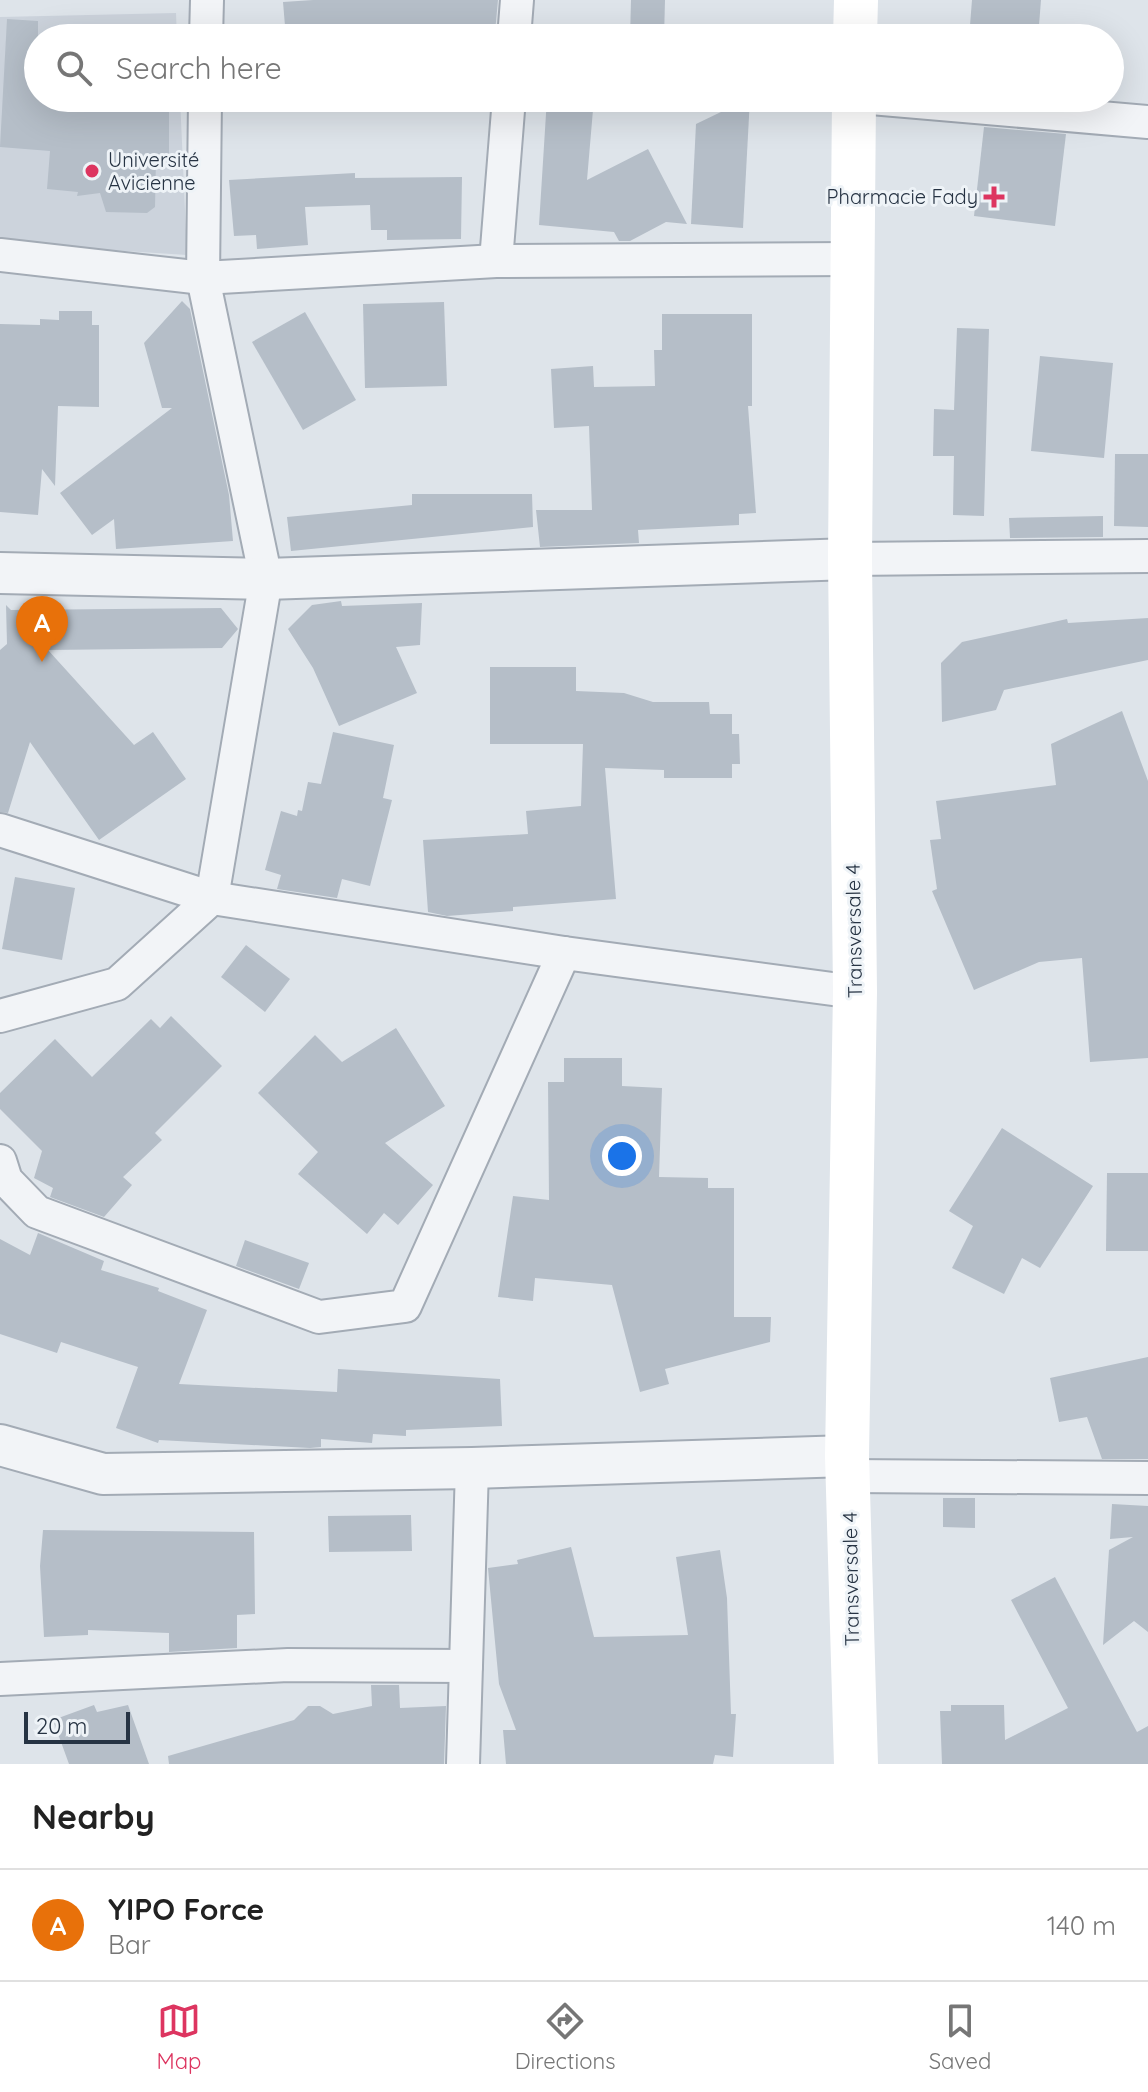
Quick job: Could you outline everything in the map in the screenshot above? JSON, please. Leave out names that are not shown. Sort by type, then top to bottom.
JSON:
[{"type":"main road","points":[[855,24],[856,0]]},
{"type":"main road","name":"Transversale 4","points":[[854,112],[850,559],[855,992],[848,1466],[856,1764]]},
{"type":"street","points":[[206,24],[207,0]]},
{"type":"street","points":[[515,24],[517,0]]},
{"type":"street","points":[[0,1016],[117,984],[212,898],[266,579],[203,278],[205,112]]},
{"type":"street","points":[[496,261],[508,112]]},
{"type":"street","points":[[1033,112],[1148,122]]},
{"type":"street","points":[[0,255],[203,278],[496,261],[852,259]]},
{"type":"street","points":[[0,573],[266,579],[850,559],[1148,556]]},
{"type":"street","points":[[0,830],[212,898],[564,953],[855,992]]},
{"type":"street","points":[[0,1161],[6,1180],[37,1212],[319,1317],[405,1306],[564,953]]},
{"type":"street","points":[[0,1445],[103,1474],[848,1466],[1148,1478]]},
{"type":"street","points":[[463,1764],[472,1468]]},
{"type":"street","points":[[0,1679],[288,1665],[466,1666]]},
{"type":"shaded area","name":"Université Avicienne","points":[[176,13],[176,24],[24,24],[24,112],[181,112],[187,255],[0,243],[0,17]]},
{"type":"building","points":[[498,0],[496,24],[285,24],[283,2]]},
{"type":"building","points":[[631,0],[665,0],[664,24],[630,24]]},
{"type":"building","points":[[972,0],[1041,0],[1039,24],[970,24]]},
{"type":"building","points":[[7,19],[38,21],[38,24],[24,24],[24,112],[169,112],[169,158],[156,158],[155,207],[147,213],[106,212],[100,193],[77,196],[78,192],[47,189],[50,151],[0,147]]},
{"type":"building","points":[[546,112],[593,112],[587,180],[648,149],[687,224],[666,222],[630,241],[619,241],[614,232],[539,225]]},
{"type":"building","points":[[721,112],[749,112],[743,228],[691,224],[696,124]]},
{"type":"building","points":[[984,127],[1066,134],[1055,226],[974,216]]},
{"type":"building","points":[[355,173],[355,178],[462,177],[461,239],[387,240],[387,230],[371,230],[370,205],[305,207],[308,245],[257,249],[256,235],[234,236],[229,180]]},
{"type":"building","points":[[182,301],[190,309],[229,495],[233,541],[116,549],[114,519],[92,535],[60,493],[172,408],[162,408],[144,343]]},
{"type":"building","points":[[444,302],[447,386],[365,388],[363,304]]},
{"type":"building","points":[[59,311],[92,311],[92,325],[99,325],[99,407],[58,406],[55,486],[42,469],[38,515],[0,512],[0,324],[40,325],[40,319],[59,320]]},
{"type":"building","points":[[305,312],[356,400],[303,430],[252,342]]},
{"type":"building","points":[[662,314],[752,314],[752,406],[748,406],[756,513],[739,514],[739,525],[638,530],[639,543],[540,547],[536,510],[592,510],[589,426],[554,428],[551,369],[593,366],[594,387],[655,386],[654,350],[662,350]]},
{"type":"building","points":[[957,328],[989,329],[984,516],[953,515],[954,456],[933,456],[934,409],[954,410]]},
{"type":"building","points":[[1040,356],[1113,363],[1104,458],[1031,451]]},
{"type":"building","points":[[1115,454],[1148,454],[1148,527],[1114,526]]},
{"type":"building","points":[[412,494],[532,494],[533,527],[291,551],[287,517],[412,505]]},
{"type":"building","points":[[1103,516],[1103,537],[1010,538],[1009,518]]},
{"type":"building","points":[[341,601],[342,606],[422,603],[420,645],[396,647],[417,693],[339,726],[313,668],[288,629],[312,605]]},
{"type":"building","points":[[6,605],[11,610],[221,608],[238,629],[222,648],[48,650],[134,745],[153,732],[186,779],[99,840],[30,742],[8,813],[0,812],[0,650],[7,644]]},
{"type":"building","points":[[1148,618],[1148,660],[1004,690],[996,710],[942,722],[941,663],[962,642],[1067,619],[1068,623]]},
{"type":"building","points":[[490,667],[576,667],[576,691],[624,693],[653,702],[709,702],[710,714],[732,714],[732,734],[739,734],[740,764],[732,764],[732,778],[664,778],[664,770],[605,768],[616,899],[447,916],[428,912],[423,840],[528,834],[526,811],[581,806],[583,744],[490,744]]},
{"type":"building","points":[[1122,711],[1148,781],[1148,1058],[1090,1062],[1082,958],[1039,962],[974,990],[932,891],[937,889],[930,840],[941,839],[936,801],[1056,785],[1051,744]]},
{"type":"building","points":[[333,732],[394,745],[383,798],[392,800],[370,886],[342,879],[337,898],[277,889],[281,875],[265,870],[281,811],[297,816],[298,810],[302,811],[308,782],[321,784]]},
{"type":"building","points":[[15,877],[75,888],[62,960],[2,949]]},
{"type":"building","points":[[246,945],[290,979],[265,1012],[221,977]]},
{"type":"building","points":[[171,1016],[222,1066],[155,1133],[162,1140],[123,1177],[132,1185],[104,1217],[50,1197],[53,1188],[34,1178],[42,1151],[0,1109],[0,1093],[55,1039],[92,1077],[151,1019],[160,1028]]},
{"type":"building","points":[[396,1028],[445,1106],[385,1143],[433,1185],[398,1225],[384,1213],[367,1234],[298,1174],[318,1152],[258,1093],[315,1035],[342,1062]]},
{"type":"building","points":[[564,1058],[622,1058],[622,1086],[662,1088],[659,1177],[708,1178],[708,1188],[734,1188],[734,1317],[771,1317],[770,1342],[665,1369],[669,1384],[640,1392],[612,1285],[535,1278],[533,1301],[498,1297],[513,1196],[549,1200],[548,1082],[564,1082]]},
{"type":"building","points":[[1002,1128],[1093,1186],[1040,1268],[1022,1258],[1004,1294],[952,1268],[973,1226],[949,1211]]},
{"type":"building","points":[[1107,1173],[1148,1173],[1148,1251],[1106,1251]]},
{"type":"building","points":[[38,1233],[104,1261],[101,1270],[159,1288],[158,1291],[207,1310],[179,1384],[337,1392],[338,1369],[500,1379],[502,1426],[406,1430],[406,1436],[373,1434],[372,1443],[321,1439],[321,1447],[310,1448],[159,1440],[158,1443],[116,1428],[138,1367],[61,1342],[57,1353],[0,1334],[0,1239],[30,1255]]},
{"type":"building","points":[[245,1240],[309,1263],[299,1289],[236,1266]]},
{"type":"building","points":[[1148,1357],[1148,1459],[1102,1459],[1087,1417],[1059,1422],[1050,1378]]},
{"type":"building","points":[[943,1498],[975,1498],[975,1528],[943,1527]]},
{"type":"building","points":[[1112,1504],[1148,1506],[1148,1632],[1134,1621],[1103,1645],[1109,1550],[1133,1537],[1110,1539]]},
{"type":"building","points":[[411,1515],[412,1551],[329,1552],[328,1516]]},
{"type":"building","points":[[43,1530],[254,1532],[255,1614],[237,1615],[237,1648],[169,1652],[169,1633],[88,1630],[88,1635],[44,1637],[40,1566]]},
{"type":"building","points":[[571,1547],[594,1637],[688,1635],[676,1557],[720,1550],[727,1598],[731,1714],[736,1714],[733,1757],[715,1755],[713,1764],[506,1764],[503,1730],[516,1730],[499,1684],[488,1568],[518,1564],[517,1560]]},
{"type":"building","points":[[1055,1577],[1137,1732],[1148,1726],[1148,1764],[942,1764],[940,1711],[951,1711],[951,1705],[1004,1705],[1005,1740],[1068,1708],[1011,1600]]},
{"type":"building","points":[[371,1685],[399,1685],[400,1708],[446,1706],[444,1764],[169,1764],[168,1756],[294,1720],[308,1706],[320,1706],[333,1714],[372,1706]]},
{"type":"building","points":[[94,1705],[97,1712],[128,1705],[149,1764],[69,1764],[53,1720]]},
{"type":"place","name":"Université Avicienne","points":[[92,171]]},
{"type":"place","name":"Pharmacie Fady","points":[[994,197]]},
{"type":"place","name":"YIPO Force","points":[[42,662]]}]
